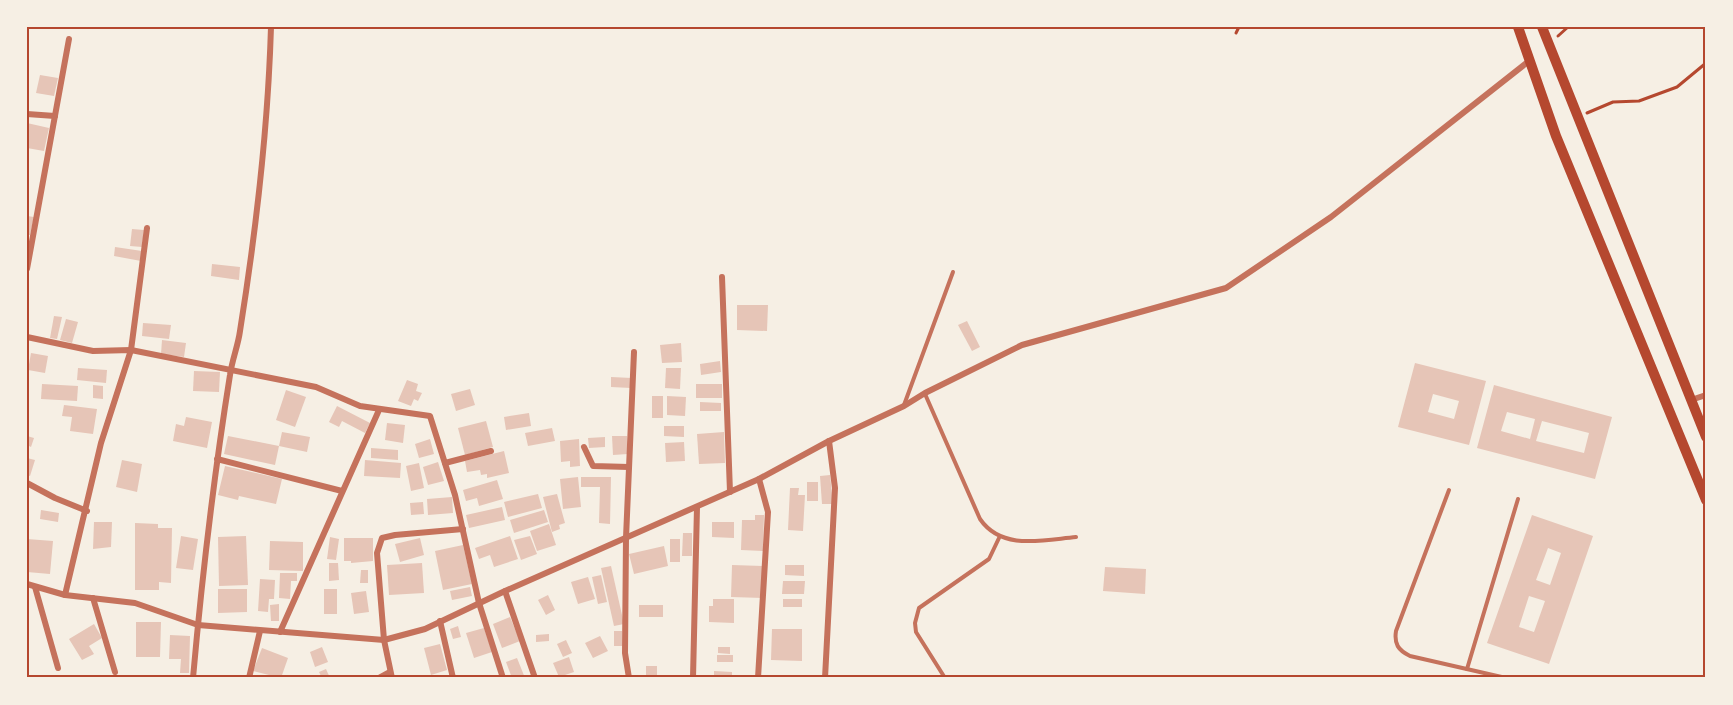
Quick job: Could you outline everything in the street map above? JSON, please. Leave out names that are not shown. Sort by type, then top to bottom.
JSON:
[{"type":"main road","points":[[1518,27],[1556,136],[1706,500]]},
{"type":"main road","points":[[1542,27],[1706,437]]},
{"type":"street","points":[[193,678],[217,459],[231,371],[240,332],[257,197],[269,85],[271,27]]},
{"type":"street","points":[[27,269],[69,39]]},
{"type":"street","points":[[27,584],[65,595],[135,603],[198,625],[384,640],[408,635],[759,479],[829,441],[904,406],[925,393],[1022,345],[1226,288],[1331,217],[1529,61]]},
{"type":"street","points":[[27,114],[55,116]]},
{"type":"street","points":[[65,595],[87,511],[101,443],[131,350],[147,228]]},
{"type":"street","points":[[722,277],[730,492]]},
{"type":"street","points":[[27,337],[93,351],[131,350],[316,387],[360,406],[430,416],[463,529],[479,603],[503,678]]},
{"type":"street","points":[[629,678],[625,654],[626,538],[634,352]]},
{"type":"street","points":[[1691,400],[1706,395]]},
{"type":"street","points":[[280,632],[379,410]]},
{"type":"street","points":[[825,678],[835,488],[829,441]]},
{"type":"street","points":[[584,447],[593,466],[629,467]]},
{"type":"street","points":[[445,463],[491,451]]},
{"type":"street","points":[[217,459],[342,492]]},
{"type":"street","points":[[758,678],[768,512],[759,479]]},
{"type":"street","points":[[27,483],[87,511]]},
{"type":"street","points":[[693,678],[697,507]]},
{"type":"street","points":[[379,678],[391,675],[384,640],[377,553],[382,538],[463,529]]},
{"type":"street","points":[[35,587],[58,668]]},
{"type":"street","points":[[505,591],[535,678]]},
{"type":"street","points":[[93,598],[115,672]]},
{"type":"street","points":[[440,621],[453,678]]},
{"type":"street","points":[[249,678],[260,631]]},
{"type":"lane","points":[[904,406],[953,272]]},
{"type":"lane","points":[[925,393],[980,519],[987,530],[999,538],[1013,541],[1076,537]]},
{"type":"lane","points":[[1449,490],[1396,631],[1396,643],[1398,648],[1410,656],[1506,678]]},
{"type":"lane","points":[[1467,669],[1518,499]]},
{"type":"lane","points":[[945,678],[916,632],[915,623],[919,608],[989,559],[999,538]]},
{"type":"path","points":[[1236,33],[1239,27]]},
{"type":"path","points":[[1577,116],[1613,102],[1639,101],[1677,87],[1706,63]]},
{"type":"building","points":[[40,75],[58,78],[54,96],[36,93]]},
{"type":"building","points":[[27,123],[49,128],[44,151],[27,148]]},
{"type":"building","points":[[27,216],[34,217],[30,235],[27,235]]},
{"type":"building","points":[[132,229],[144,230],[142,247],[130,246]]},
{"type":"building","points":[[115,247],[142,251],[141,261],[114,256]]},
{"type":"building","points":[[212,264],[240,267],[239,280],[211,276]]},
{"type":"building","points":[[737,305],[768,305],[767,331],[737,330]]},
{"type":"building","points":[[54,316],[62,317],[57,339],[50,338]]},
{"type":"building","points":[[66,319],[78,322],[72,343],[60,340]]},
{"type":"building","points":[[967,321],[980,347],[972,351],[958,325]]},
{"type":"building","points":[[143,323],[171,325],[169,339],[142,336]]},
{"type":"building","points":[[162,340],[186,343],[184,357],[161,354]]},
{"type":"building","points":[[681,343],[682,362],[662,363],[660,345]]},
{"type":"building","points":[[31,353],[48,356],[45,373],[28,370]]},
{"type":"building","points":[[720,361],[721,372],[701,375],[700,364]]},
{"type":"building","points":[[1415,363],[1486,381],[1469,445],[1398,427]],"holes":[[[1433,394],[1459,401],[1454,419],[1428,412]]]},
{"type":"building","points":[[78,368],[107,370],[106,383],[77,380]]},
{"type":"building","points":[[666,368],[681,368],[680,389],[665,388]]},
{"type":"building","points":[[194,371],[220,372],[219,392],[193,391]]},
{"type":"building","points":[[611,377],[632,378],[631,388],[611,387]]},
{"type":"building","points":[[407,380],[418,384],[416,391],[422,393],[418,401],[414,399],[411,406],[398,401]]},
{"type":"building","points":[[42,384],[78,386],[77,401],[41,399]]},
{"type":"building","points":[[696,384],[722,384],[722,398],[696,398]]},
{"type":"building","points":[[93,385],[103,386],[103,399],[93,398]]},
{"type":"building","points":[[1494,385],[1612,417],[1595,479],[1477,448]],"holes":[[[1507,412],[1535,419],[1530,439],[1501,431]],[[1542,421],[1589,433],[1584,453],[1536,441]]]},
{"type":"building","points":[[470,389],[475,405],[456,411],[451,394]]},
{"type":"building","points":[[286,390],[306,397],[295,427],[276,420]]},
{"type":"building","points":[[652,396],[663,396],[663,418],[652,418]]},
{"type":"building","points":[[667,396],[686,397],[685,416],[667,415]]},
{"type":"building","points":[[700,402],[721,403],[721,411],[700,411]]},
{"type":"building","points":[[64,405],[97,409],[93,434],[70,431],[72,417],[62,416]]},
{"type":"building","points":[[337,406],[370,423],[365,433],[342,421],[339,427],[329,422]]},
{"type":"building","points":[[529,413],[531,426],[506,430],[504,417]]},
{"type":"building","points":[[186,417],[212,422],[207,448],[173,441],[176,424],[184,426]]},
{"type":"building","points":[[486,421],[493,447],[465,455],[458,428]]},
{"type":"building","points":[[387,423],[405,425],[403,443],[385,440]]},
{"type":"building","points":[[664,426],[684,426],[684,437],[664,436]]},
{"type":"building","points":[[552,428],[555,441],[528,446],[525,433]]},
{"type":"building","points":[[282,432],[310,437],[307,452],[279,446]]},
{"type":"building","points":[[724,432],[725,463],[699,464],[697,434]]},
{"type":"building","points":[[27,436],[34,438],[31,447],[27,445]]},
{"type":"building","points":[[228,436],[279,446],[275,465],[224,454]]},
{"type":"building","points":[[612,436],[627,436],[628,454],[613,455]]},
{"type":"building","points":[[605,437],[605,447],[589,448],[588,438]]},
{"type":"building","points":[[430,439],[434,454],[419,458],[415,444]]},
{"type":"building","points":[[579,439],[580,466],[570,467],[570,461],[561,462],[560,441]]},
{"type":"building","points":[[684,442],[685,461],[666,462],[665,443]]},
{"type":"building","points":[[371,448],[398,450],[398,460],[371,458]]},
{"type":"building","points":[[504,451],[509,473],[487,478],[487,474],[481,475],[480,470],[467,472],[465,461]]},
{"type":"building","points":[[27,458],[35,460],[30,476],[27,475]]},
{"type":"building","points":[[122,460],[142,464],[137,492],[116,487]]},
{"type":"building","points":[[365,460],[401,463],[400,478],[364,476]]},
{"type":"building","points":[[438,462],[444,481],[428,485],[423,467]]},
{"type":"building","points":[[419,463],[424,488],[411,491],[406,466]]},
{"type":"building","points":[[225,466],[282,479],[276,504],[239,496],[238,500],[218,495]]},
{"type":"building","points":[[830,475],[833,504],[822,504],[820,476]]},
{"type":"building","points":[[578,477],[581,507],[563,509],[560,479]]},
{"type":"building","points":[[581,477],[611,477],[610,524],[599,523],[600,487],[581,487]]},
{"type":"building","points":[[497,480],[503,499],[479,506],[477,498],[466,501],[463,490]]},
{"type":"building","points":[[807,482],[818,482],[818,501],[807,501]]},
{"type":"building","points":[[790,488],[799,488],[798,495],[805,495],[803,531],[788,530]]},
{"type":"building","points":[[538,494],[542,508],[508,517],[504,502]]},
{"type":"building","points":[[557,494],[565,523],[559,525],[560,529],[552,532],[543,497]]},
{"type":"building","points":[[452,497],[453,513],[428,515],[427,499]]},
{"type":"building","points":[[423,502],[424,514],[411,515],[410,503]]},
{"type":"building","points":[[502,507],[505,520],[469,528],[466,515]]},
{"type":"building","points":[[41,510],[59,513],[58,522],[40,519]]},
{"type":"building","points":[[544,510],[548,522],[514,533],[510,520]]},
{"type":"building","points":[[755,515],[764,515],[763,551],[741,550],[742,520],[755,520]]},
{"type":"building","points":[[1532,515],[1593,536],[1549,664],[1487,643]],"holes":[[[1548,548],[1561,553],[1550,585],[1536,580]],[[1529,596],[1545,601],[1534,632],[1519,627]]]},
{"type":"building","points":[[94,522],[112,522],[111,547],[93,549]]},
{"type":"building","points":[[712,522],[734,522],[734,538],[712,537]]},
{"type":"building","points":[[135,523],[158,524],[158,528],[172,528],[171,583],[159,582],[159,590],[135,590]]},
{"type":"building","points":[[549,524],[556,545],[537,551],[530,531]]},
{"type":"building","points":[[683,533],[692,533],[692,556],[682,556]]},
{"type":"building","points":[[181,536],[198,539],[193,570],[176,568]]},
{"type":"building","points":[[246,536],[248,585],[219,586],[218,537]]},
{"type":"building","points":[[510,536],[518,559],[494,567],[490,555],[479,559],[475,548]]},
{"type":"building","points":[[530,536],[537,554],[521,560],[514,540]]},
{"type":"building","points":[[330,537],[339,539],[336,560],[327,559]]},
{"type":"building","points":[[344,538],[373,538],[373,561],[351,563],[351,561],[344,561]]},
{"type":"building","points":[[420,538],[424,555],[400,562],[395,544]]},
{"type":"building","points":[[27,539],[53,541],[50,574],[27,572]]},
{"type":"building","points":[[670,539],[680,539],[680,562],[670,562]]},
{"type":"building","points":[[270,541],[303,542],[303,571],[269,570]]},
{"type":"building","points":[[463,545],[472,584],[443,590],[435,551]]},
{"type":"building","points":[[664,546],[668,566],[634,574],[629,554]]},
{"type":"building","points":[[329,563],[338,563],[339,580],[329,581]]},
{"type":"building","points":[[422,563],[424,593],[389,595],[387,565]]},
{"type":"building","points":[[732,565],[763,566],[763,598],[731,597]]},
{"type":"building","points":[[785,565],[804,565],[804,576],[785,575]]},
{"type":"building","points":[[611,566],[624,624],[614,626],[601,568]]},
{"type":"building","points":[[1105,567],[1146,569],[1145,594],[1103,591]]},
{"type":"building","points":[[361,570],[368,570],[368,583],[360,583]]},
{"type":"building","points":[[280,573],[297,573],[297,581],[291,581],[290,599],[279,598]]},
{"type":"building","points":[[601,575],[607,602],[598,604],[592,577]]},
{"type":"building","points":[[588,577],[595,599],[578,604],[571,582]]},
{"type":"building","points":[[260,579],[275,580],[274,599],[269,599],[268,612],[258,611]]},
{"type":"building","points":[[783,581],[805,581],[804,594],[782,594]]},
{"type":"building","points":[[470,587],[472,596],[452,600],[450,591]]},
{"type":"building","points":[[218,589],[247,589],[247,612],[218,613]]},
{"type":"building","points":[[324,589],[337,589],[337,614],[324,614]]},
{"type":"building","points":[[366,591],[369,612],[354,614],[351,593]]},
{"type":"building","points":[[548,595],[555,610],[546,615],[538,600]]},
{"type":"building","points":[[713,599],[734,599],[734,623],[709,622],[709,606],[713,606]]},
{"type":"building","points":[[783,599],[802,599],[802,607],[783,607]]},
{"type":"building","points":[[279,604],[279,621],[271,621],[270,605]]},
{"type":"building","points":[[639,605],[663,605],[663,617],[639,617]]},
{"type":"building","points":[[510,617],[520,641],[502,648],[493,624]]},
{"type":"building","points":[[136,622],[161,622],[160,657],[136,657]]},
{"type":"building","points":[[94,624],[102,638],[89,646],[94,654],[82,660],[69,639]]},
{"type":"building","points":[[458,626],[461,637],[453,639],[450,629]]},
{"type":"building","points":[[484,628],[492,652],[474,658],[466,633]]},
{"type":"building","points":[[772,629],[802,629],[802,661],[771,660]]},
{"type":"building","points":[[614,631],[622,631],[622,646],[614,646]]},
{"type":"building","points":[[549,634],[549,641],[536,642],[536,635]]},
{"type":"building","points":[[170,635],[190,636],[189,673],[180,673],[181,659],[169,659]]},
{"type":"building","points":[[600,636],[608,651],[593,658],[585,643]]},
{"type":"building","points":[[566,640],[572,653],[563,657],[557,644]]},
{"type":"building","points":[[440,644],[447,670],[431,675],[424,648]]},
{"type":"building","points":[[322,647],[328,662],[315,667],[310,652]]},
{"type":"building","points":[[718,647],[730,647],[730,654],[718,653]]},
{"type":"building","points":[[262,648],[288,658],[281,678],[253,671]]},
{"type":"building","points":[[717,655],[733,655],[733,662],[717,662]]},
{"type":"building","points":[[569,657],[574,672],[559,677],[553,663]]},
{"type":"building","points":[[517,658],[525,678],[512,678],[506,662]]},
{"type":"building","points":[[646,666],[657,666],[657,678],[646,678]]},
{"type":"building","points":[[326,669],[330,678],[322,678],[319,672]]},
{"type":"building","points":[[714,671],[732,672],[732,678],[714,678]]}]
